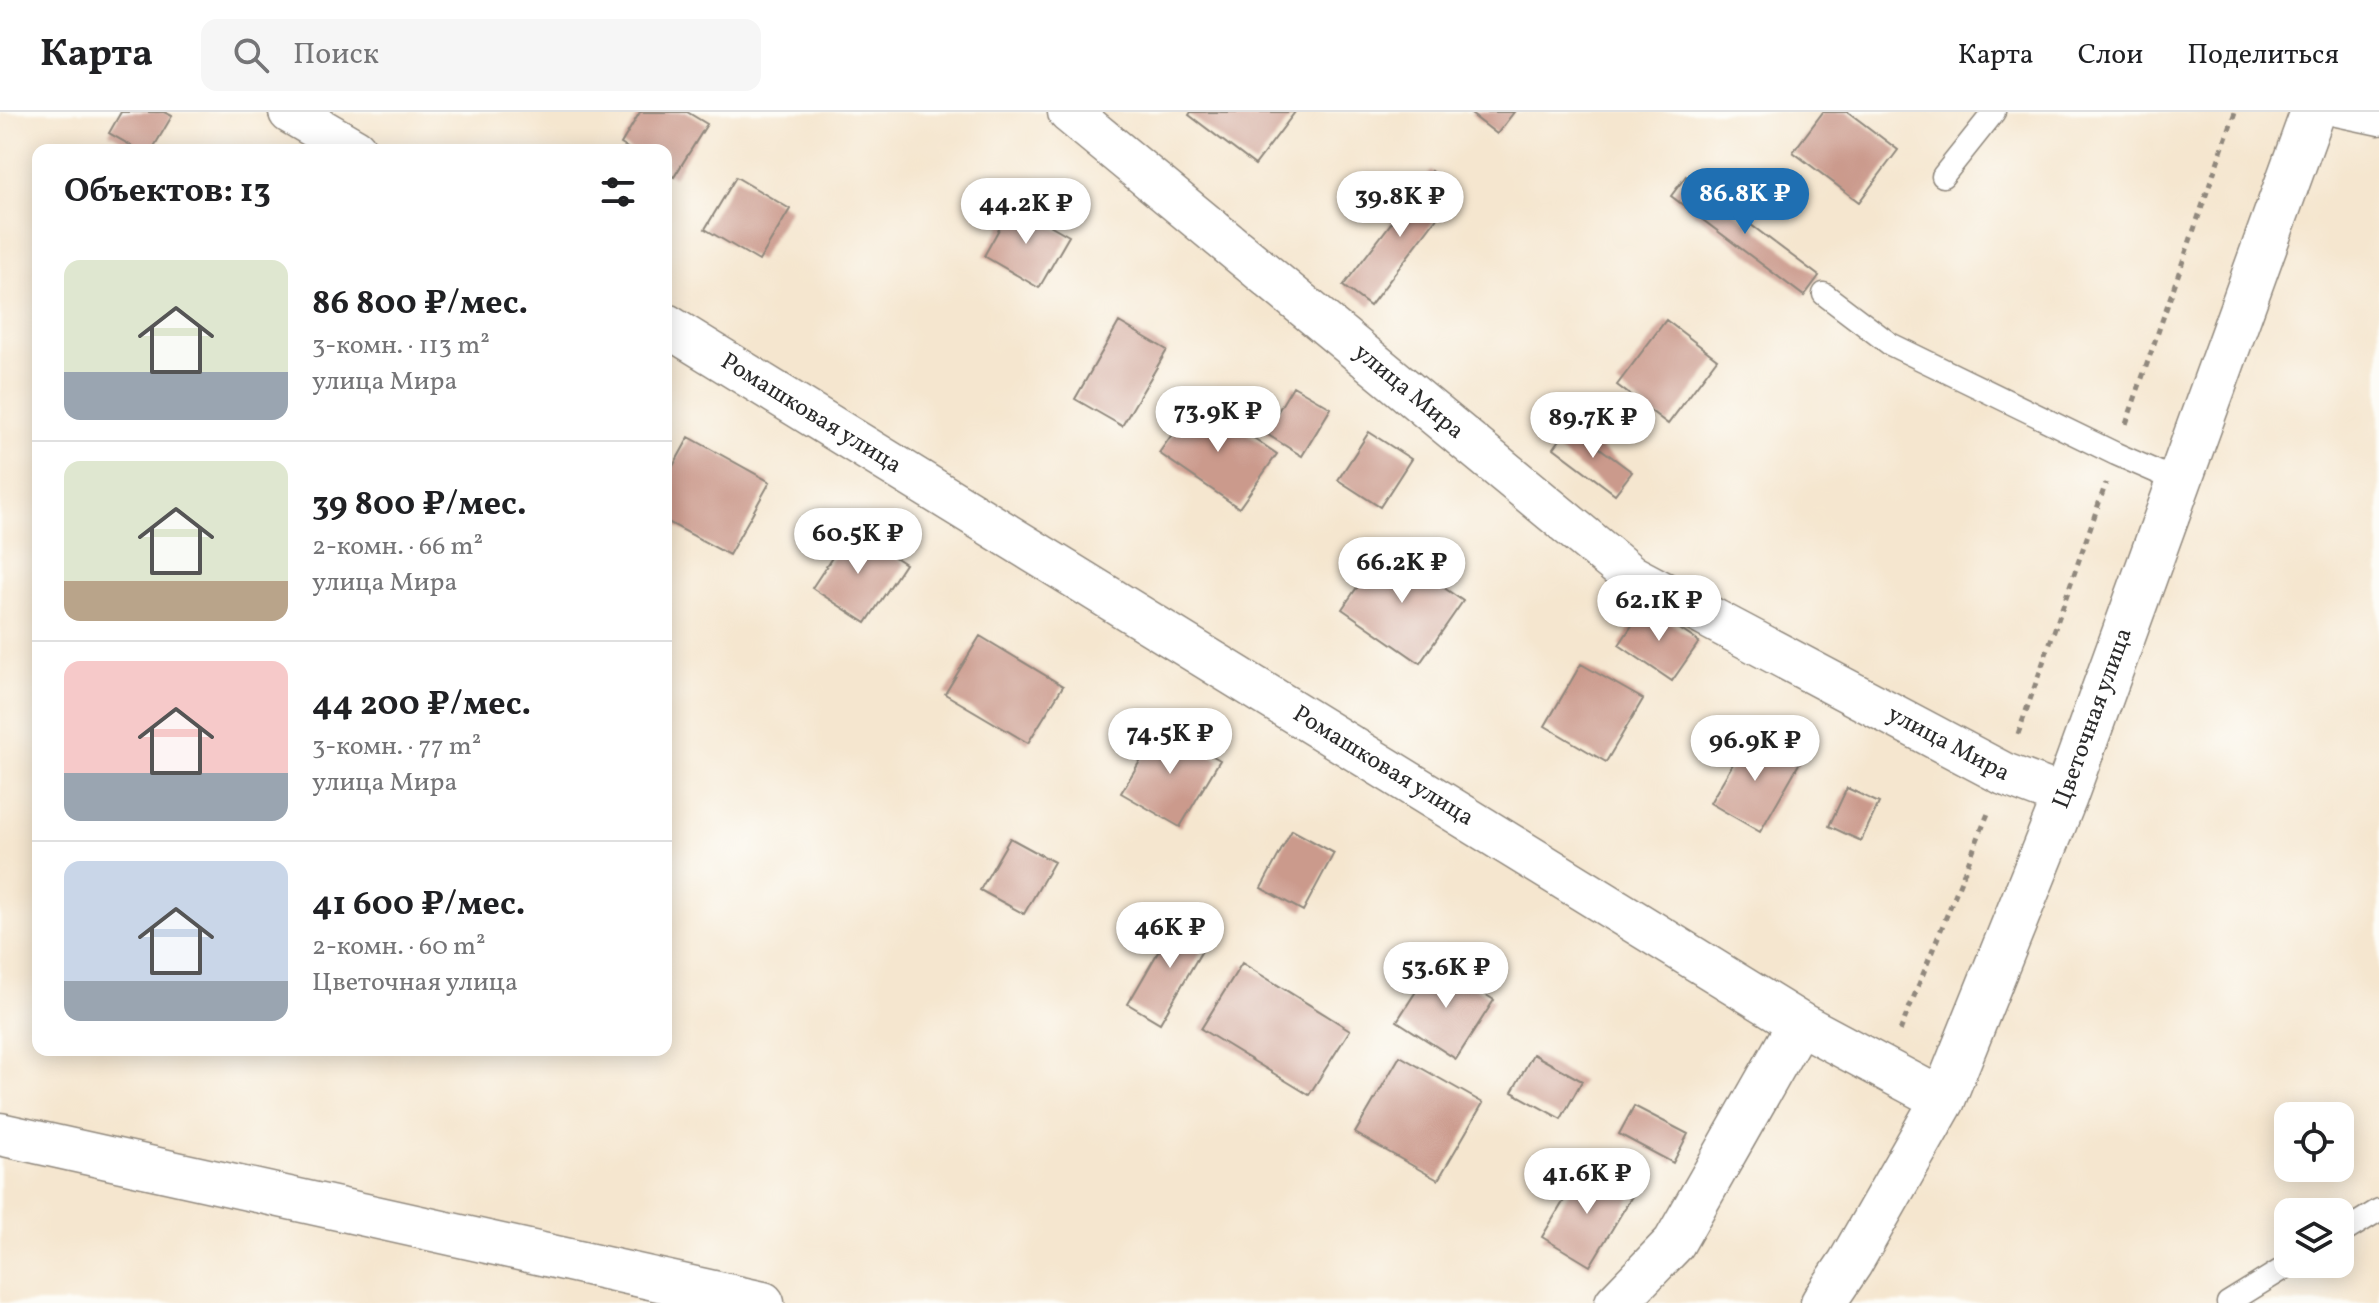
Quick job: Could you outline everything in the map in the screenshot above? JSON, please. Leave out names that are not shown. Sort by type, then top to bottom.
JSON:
[{"type":"main road","name":"Цветочная улица","points":[[1823,1303],[1850,1263],[1943,1100],[2065,797],[2313,112]]},
{"type":"street","points":[[290,112],[345,144]]},
{"type":"street","name":"улица Мира","points":[[1069,112],[1631,576],[2004,774],[2065,797]]},
{"type":"street","name":"Ромашковая улица","points":[[672,329],[1799,1023],[1943,1100]]},
{"type":"street","points":[[1616,1303],[1674,1243],[1799,1023]]},
{"type":"street","points":[[0,1134],[763,1303]]},
{"type":"lane","points":[[1943,176],[1994,112]]},
{"type":"lane","points":[[2322,112],[2379,124]]},
{"type":"lane","points":[[1824,294],[1890,344],[2180,482]]},
{"type":"lane","points":[[2354,1225],[2379,1210]]},
{"type":"lane","points":[[2228,1303],[2274,1275]]},
{"type":"path","points":[[1889,1071],[1901,1024],[2004,774],[2235,112]]},
{"type":"building","points":[[121,112],[164,112],[172,116],[156,144],[128,144],[109,133]]},
{"type":"building","points":[[640,112],[687,112],[707,124],[674,177],[672,144],[621,144]]},
{"type":"building","points":[[1191,112],[1295,112],[1255,165],[1189,115]]},
{"type":"building","points":[[1472,112],[1514,112],[1497,134]]},
{"type":"building","points":[[1823,112],[1848,112],[1898,150],[1859,202],[1793,152]]},
{"type":"building","points":[[1431,171],[1457,191],[1370,306],[1343,286]]},
{"type":"building","points":[[1686,176],[1819,276],[1804,296],[1671,196]]},
{"type":"building","points":[[736,177],[790,209],[759,261],[705,229]]},
{"type":"building","points":[[1013,204],[1069,236],[1039,288],[984,256]]},
{"type":"building","points":[[1666,320],[1717,359],[1668,424],[1617,385]]},
{"type":"building","points":[[1119,322],[1167,350],[1122,426],[1075,399]]},
{"type":"building","points":[[1293,386],[1331,408],[1302,456],[1265,433]]},
{"type":"building","points":[[1197,399],[1277,454],[1239,508],[1159,453]]},
{"type":"building","points":[[1570,426],[1632,472],[1615,494],[1554,448]]},
{"type":"building","points":[[1369,432],[1411,459],[1380,507],[1338,480]]},
{"type":"building","points":[[689,437],[770,482],[729,555],[672,524],[672,468]]},
{"type":"building","points":[[851,529],[905,564],[866,623],[812,588]]},
{"type":"building","points":[[1385,547],[1463,601],[1420,663],[1342,609]]},
{"type":"building","points":[[1645,606],[1699,642],[1672,681],[1619,645]]},
{"type":"building","points":[[980,636],[1063,686],[1028,743],[945,694]]},
{"type":"building","points":[[1581,664],[1643,699],[1606,762],[1545,726]]},
{"type":"building","points":[[1161,726],[1220,760],[1180,827],[1121,793]]},
{"type":"building","points":[[1751,733],[1800,762],[1760,832],[1710,803]]},
{"type":"building","points":[[1847,788],[1879,803],[1861,841],[1829,826]]},
{"type":"building","points":[[1292,830],[1334,853],[1303,911],[1261,888]]},
{"type":"building","points":[[1010,838],[1054,862],[1024,914],[980,890]]},
{"type":"building","points":[[1179,916],[1211,935],[1160,1023],[1128,1004]]},
{"type":"building","points":[[1435,962],[1494,1000],[1456,1059],[1397,1021]]},
{"type":"building","points":[[1242,963],[1350,1030],[1309,1095],[1201,1029]]},
{"type":"building","points":[[1533,1054],[1582,1081],[1561,1119],[1512,1092]]},
{"type":"building","points":[[1400,1056],[1483,1103],[1438,1180],[1355,1133]]},
{"type":"building","points":[[1634,1106],[1688,1134],[1673,1163],[1619,1134]]},
{"type":"building","points":[[1584,1167],[1632,1196],[1590,1266],[1542,1237]]}]
